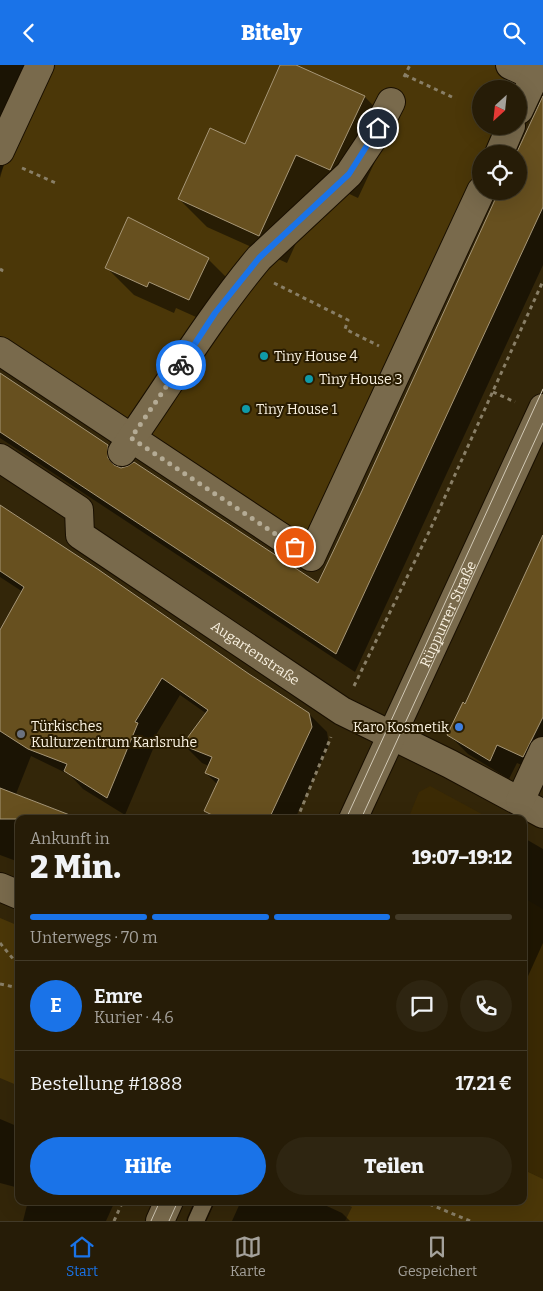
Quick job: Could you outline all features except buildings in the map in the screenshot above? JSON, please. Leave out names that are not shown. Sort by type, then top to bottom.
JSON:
[{"type":"street","points":[[8,158],[40,65]]},
{"type":"street","points":[[510,65],[537,71],[528,90]]},
{"type":"street","points":[[126,445],[215,313],[249,270],[259,258],[349,174],[371,141],[391,102]]},
{"type":"street","points":[[0,351],[126,445],[311,557],[477,200]]},
{"type":"street","name":"Rüppurrer Straße","points":[[355,815],[542,412]]},
{"type":"street","name":"Augartenstraße","points":[[0,458],[79,509],[80,535],[342,711],[543,814]]},
{"type":"street","points":[[520,801],[543,751]]},
{"type":"street","points":[[0,887],[15,893]]},
{"type":"street","points":[[160,1221],[167,1205]]},
{"type":"lane","points":[[196,1221],[203,1205]]},
{"type":"path","points":[[410,65],[405,75],[452,97]]},
{"type":"path","points":[[8,158],[58,184]]},
{"type":"path","points":[[0,269],[2,270],[0,273]]},
{"type":"path","points":[[249,270],[348,320],[345,329],[404,358]]},
{"type":"path","points":[[299,815],[342,711],[430,532],[543,281]]},
{"type":"path","points":[[0,943],[15,962]]},
{"type":"path","points":[[0,984],[15,987]]},
{"type":"path","points":[[114,1221],[122,1205]]},
{"type":"path","points":[[431,1205],[469,1221]]},
{"type":"shaded area","points":[[50,65],[528,65],[521,80],[472,80],[472,135],[496,135],[491,145],[472,145],[472,186],[316,525],[308,534],[297,538],[0,342],[0,174]]},
{"type":"shaded area","points":[[430,786],[484,815],[410,815],[419,792]]},
{"type":"shaded area","points":[[527,900],[543,909],[543,1179],[527,1171]]},
{"type":"shaded area","points":[[0,918],[15,924],[15,1084],[0,1078]]},
{"type":"shaded area","points":[[527,1171],[543,1179],[543,1221],[345,1221],[352,1207],[348,1205],[527,1205]]},
{"type":"tram line","points":[[348,815],[543,389]]},
{"type":"tram line","points":[[363,815],[543,423]]},
{"type":"tram line","points":[[151,1221],[158,1205]]},
{"type":"tram line","points":[[169,1221],[176,1205]]},
{"type":"way so far","points":[[181,365],[131,438],[295,547]]},
{"type":"place","name":"Tiny House 4","points":[[264,356]]},
{"type":"place","name":"Tiny House 3","points":[[309,379]]},
{"type":"place","name":"Tiny House 1","points":[[246,409]]},
{"type":"place","name":"Karo Kosmetik","points":[[459,727]]},
{"type":"place","name":"Türkisches Kulturzentrum Karlsruhe","points":[[21,734]]},
{"type":"route","points":[[181,365],[215,313],[259,258],[349,174],[378,128]]}]
